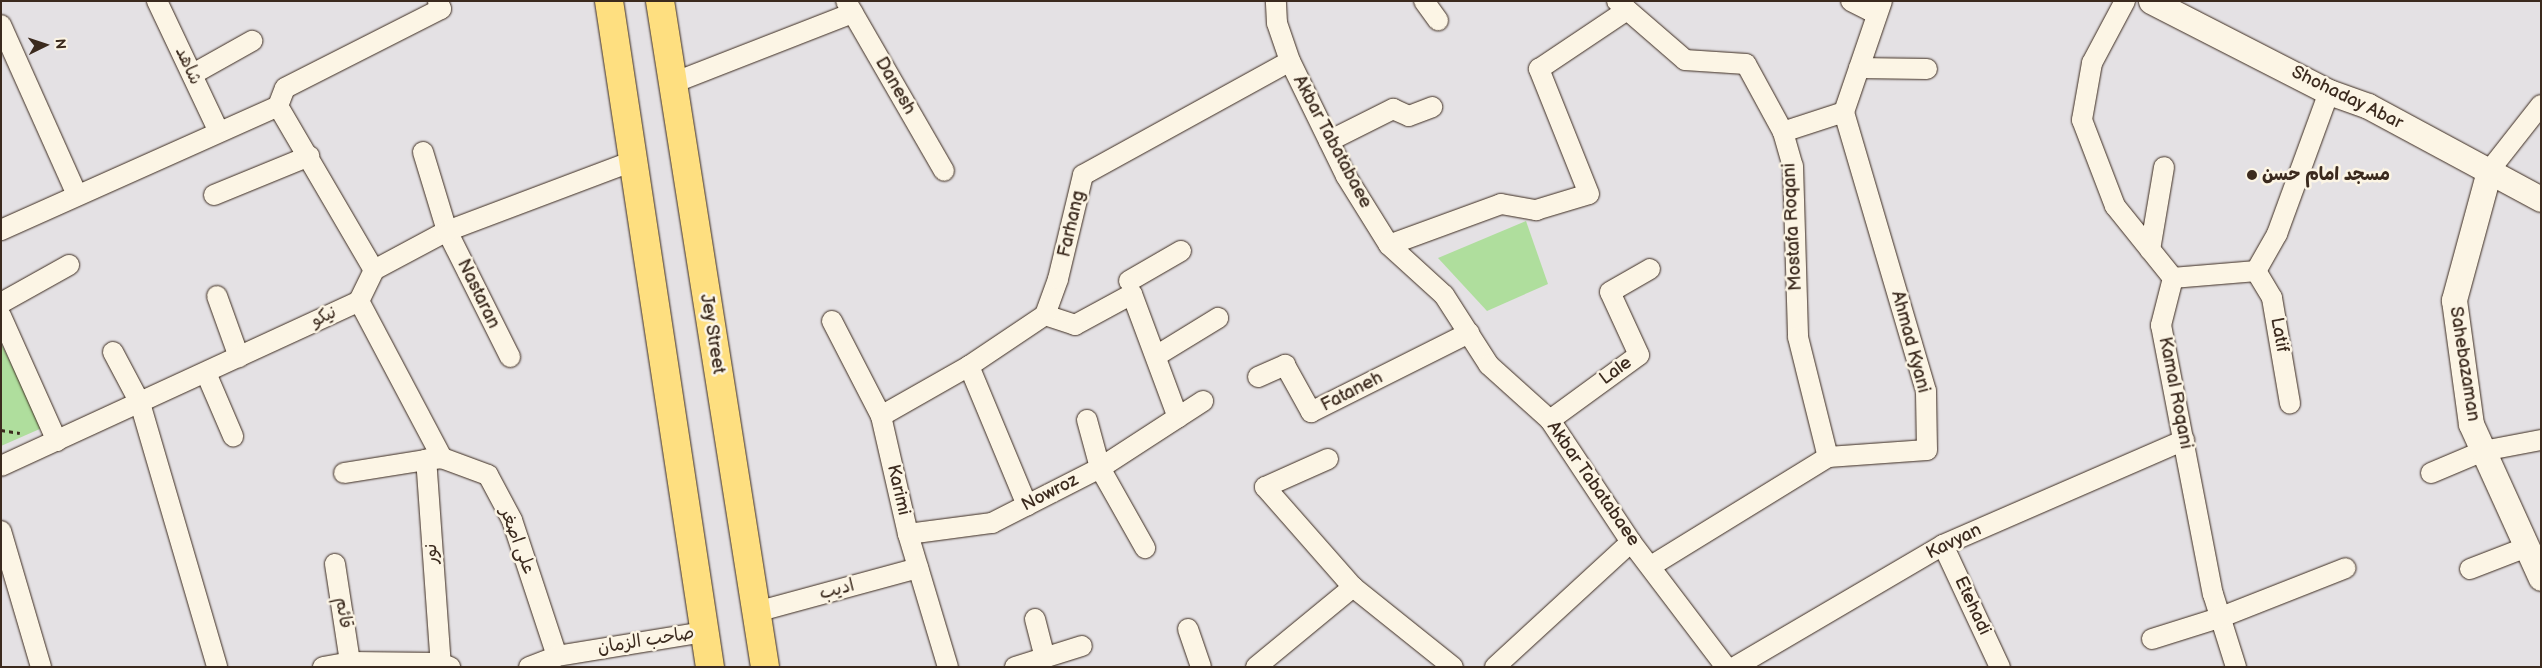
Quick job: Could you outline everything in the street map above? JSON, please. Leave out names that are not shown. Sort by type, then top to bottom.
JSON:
[{"type":"main road","points":[[608,1],[710,667]]},
{"type":"main road","name":"Jey Street","points":[[660,1],[765,667]]},
{"type":"street","name":"شاهد","points":[[158,1],[218,130]]},
{"type":"street","points":[[1,230],[218,130],[278,106],[284,88],[441,9],[438,1]]},
{"type":"street","points":[[1276,1],[1278,23],[1290,61]]},
{"type":"street","points":[[1424,1],[1438,20]]},
{"type":"street","points":[[1783,132],[1844,112],[1879,8],[1851,1]]},
{"type":"street","points":[[2125,1],[2092,63],[2082,120],[2115,206],[2173,278],[2256,271],[2277,234],[2329,92]]},
{"type":"street","name":"Shohaday Abar","points":[[2151,1],[2329,92],[2368,106],[2541,199]]},
{"type":"street","points":[[1389,245],[1501,204],[1536,210],[1589,194],[1539,69],[1622,6]]},
{"type":"street","name":"Mostafa Roqani","points":[[1622,6],[1685,60],[1746,64],[1783,132],[1793,166],[1798,337],[1828,457]]},
{"type":"street","points":[[673,83],[850,7]]},
{"type":"street","name":"Danesh","points":[[850,7],[944,171]]},
{"type":"street","points":[[1,25],[77,195]]},
{"type":"street","points":[[193,74],[252,42]]},
{"type":"street","name":"Akbar Tabatabaee","points":[[1290,61],[1346,176],[1389,245],[1444,295],[1489,365],[1550,420],[1631,542],[1726,667]]},
{"type":"street","name":"Farhang","points":[[1045,315],[1058,279],[1083,175],[1290,61]]},
{"type":"street","points":[[1859,68],[1927,69]]},
{"type":"street","points":[[2489,171],[2541,105]]},
{"type":"street","points":[[278,106],[374,270],[447,231],[634,161]]},
{"type":"street","points":[[1329,141],[1393,109],[1409,116],[1432,106]]},
{"type":"street","name":"Ahmad Kyani","points":[[1651,566],[1828,457],[1927,450],[1926,391],[1844,112]]},
{"type":"street","name":"Nastaran","points":[[423,152],[447,231],[510,357]]},
{"type":"street","points":[[214,195],[309,156]]},
{"type":"street","points":[[2150,250],[2164,167]]},
{"type":"street","name":"Sahebazaman","points":[[2489,171],[2454,300],[2471,424],[2541,578]]},
{"type":"street","points":[[881,416],[969,366],[1045,315],[1075,325],[1128,280],[1181,251]]},
{"type":"street","points":[[1,303],[69,265]]},
{"type":"street","name":"Lale","points":[[1550,420],[1639,355],[1610,292],[1650,269]]},
{"type":"street","name":"نیکو","points":[[1,466],[359,301],[374,270]]},
{"type":"street","name":"Latif","points":[[2256,271],[2272,298],[2290,403]]},
{"type":"street","name":"Kamal Roqani","points":[[2173,278],[2162,325],[2220,618],[2236,667]]},
{"type":"street","points":[[1128,280],[1178,418]]},
{"type":"street","points":[[217,296],[239,357]]},
{"type":"street","points":[[344,473],[434,459],[359,301]]},
{"type":"street","points":[[1,316],[57,441]]},
{"type":"street","points":[[1156,356],[1218,318]]},
{"type":"street","name":"Karimi","points":[[832,320],[881,416],[908,534],[948,667]]},
{"type":"street","name":"Fataneh","points":[[1258,377],[1285,365],[1311,412],[1468,334]]},
{"type":"street","points":[[113,352],[140,403],[217,667]]},
{"type":"street","points":[[969,366],[1028,505]]},
{"type":"street","points":[[206,372],[233,436]]},
{"type":"street","name":"Nowroz","points":[[908,534],[992,523],[1100,468],[1203,400]]},
{"type":"street","points":[[1087,420],[1100,468],[1145,548]]},
{"type":"street","name":"Kavyan","points":[[1735,667],[1943,545],[2184,440]]},
{"type":"street","points":[[2431,473],[2483,451],[2541,440]]},
{"type":"street","name":"علی اصغر","points":[[434,459],[488,475],[512,520],[557,656]]},
{"type":"street","name":"نور","points":[[434,459],[444,665]]},
{"type":"street","points":[[1328,459],[1265,487],[1353,587],[1453,667]]},
{"type":"street","points":[[1,531],[41,667]]},
{"type":"street","points":[[1495,667],[1631,542]]},
{"type":"street","name":"Etehadi","points":[[1943,545],[2000,667]]},
{"type":"street","points":[[2470,569],[2527,547]]},
{"type":"street","name":"قائم","points":[[335,564],[350,662]]},
{"type":"street","name":"ادیب","points":[[756,612],[918,568]]},
{"type":"street","points":[[2152,639],[2220,618],[2346,568]]},
{"type":"street","points":[[1256,667],[1353,587]]},
{"type":"street","points":[[1035,619],[1045,658]]},
{"type":"street","points":[[1188,629],[1201,667]]},
{"type":"street","name":"صاحب الزمان","points":[[529,667],[557,656],[704,632]]},
{"type":"street","points":[[1015,667],[1082,646]]},
{"type":"street","points":[[323,667],[350,662],[444,665]]},
{"type":"green space","points":[[1526,221],[1548,284],[1487,311],[1438,258]]},
{"type":"green space","points":[[1,343],[42,428],[1,446]]},
{"type":"place","name":"مسجد امام حسن","points":[[2252,175]]}]
